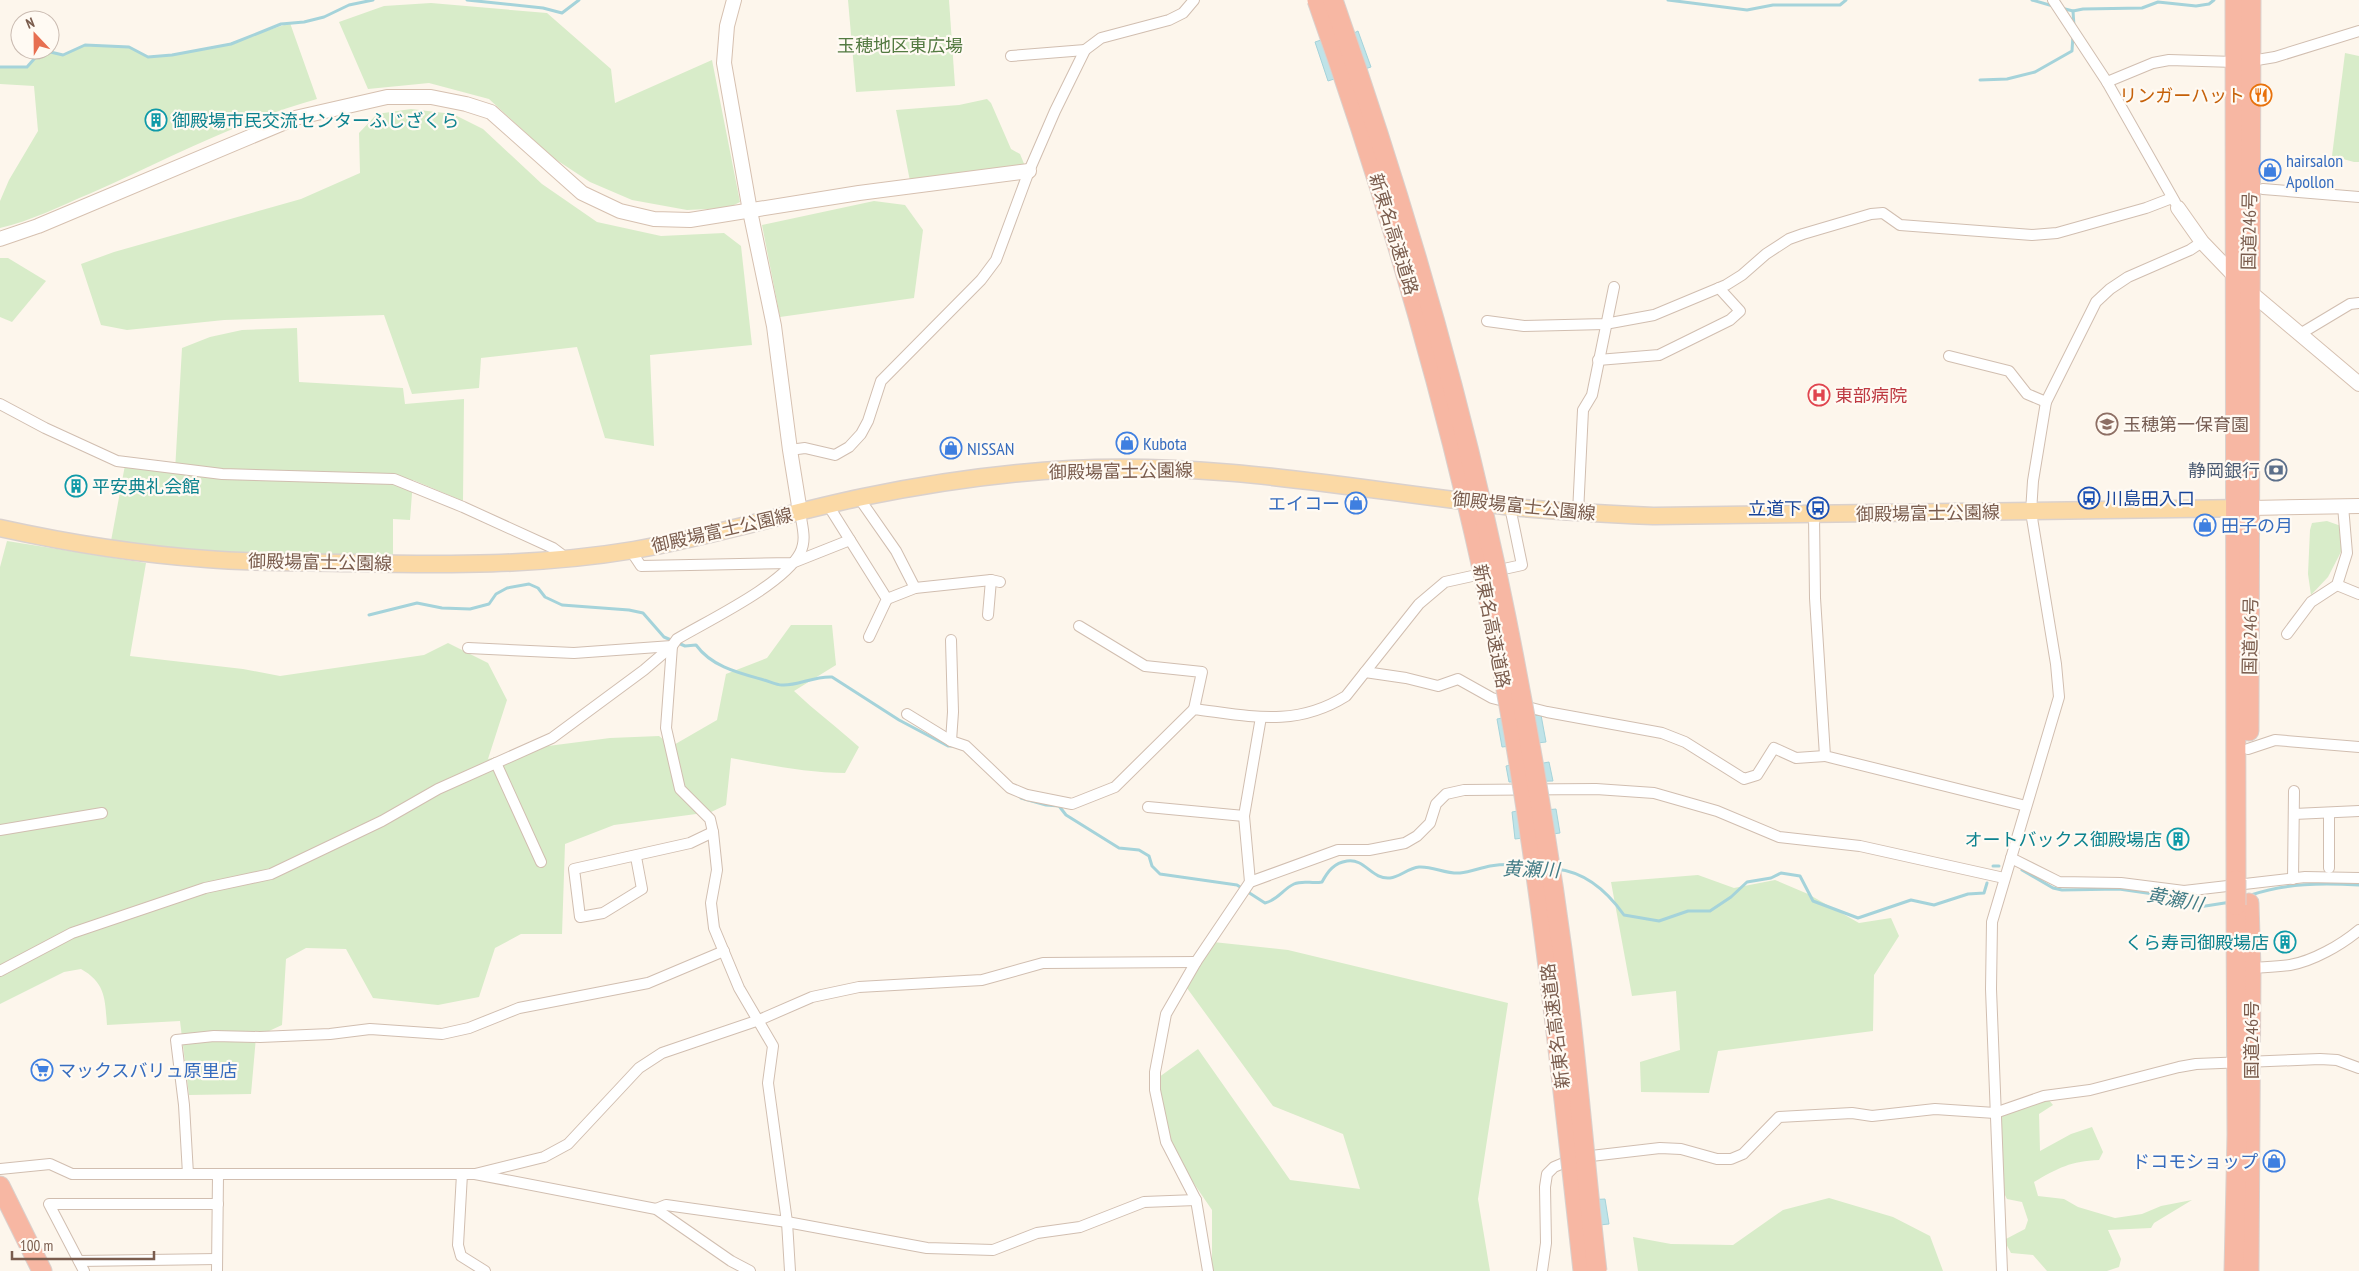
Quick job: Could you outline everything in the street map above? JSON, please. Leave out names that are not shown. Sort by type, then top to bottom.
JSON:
[{"type":"highway","name":"新東名高速道路","points":[[1317,0],[1382,190],[1432,361],[1476,544],[1516,746],[1537,884],[1554,1009],[1583,1271]]},
{"type":"highway","name":"新東名高速道路","points":[[1333,0],[1364,89],[1420,270],[1465,434],[1504,609],[1531,754],[1567,989],[1597,1271]]},
{"type":"highway","name":"国道246号","points":[[2235,0],[2243,62]]},
{"type":"highway","name":"国道246号","points":[[2249,1271],[2243,1063],[2242,284],[2243,62],[2250,0]]},
{"type":"highway","name":"国道246号","points":[[2242,879],[2248,750],[2243,508]]},
{"type":"highway","name":"国道246号","points":[[2234,1271],[2237,1135],[2251,968],[2242,904]]},
{"type":"highway","points":[[0,1186],[42,1271]]},
{"type":"main road","name":"御殿場富士公園線","points":[[0,528],[62,541],[131,552],[211,560],[445,565],[561,561],[631,551],[918,486],[1012,474],[1145,467],[1220,471],[1312,480],[1510,507],[1578,513],[1655,516],[1814,516],[2243,508]]},
{"type":"street","points":[[0,971],[72,933],[205,888],[271,874],[382,821],[438,790],[552,738],[644,670],[672,646],[677,638],[768,584],[800,553],[804,539],[774,326],[750,210],[724,63],[727,26],[734,0]]},
{"type":"street","points":[[790,450],[805,448],[835,456],[849,447],[861,434],[868,421],[881,382],[982,280],[996,260],[1029,171],[1055,111],[1085,50],[1101,38],[1169,20],[1183,13],[1194,0]]},
{"type":"street","points":[[2053,0],[2107,82],[2175,203],[2202,242],[2242,284],[2359,384]]},
{"type":"street","points":[[2107,82],[2152,63],[2169,60],[2243,62],[2275,57],[2359,31]]},
{"type":"street","points":[[1011,56],[1085,50]]},
{"type":"street","points":[[0,239],[38,226],[277,125],[334,108],[387,97],[431,96],[491,112],[582,193],[620,211],[654,219],[690,220],[859,193],[1029,171]]},
{"type":"street","points":[[2263,188],[2359,197]]},
{"type":"street","points":[[1487,321],[1524,326],[1605,324],[1654,315],[1719,288],[1742,275],[1766,254],[1789,239],[1824,226],[1871,214],[1883,213],[1900,225],[2032,236],[2057,233],[2146,208],[2175,203]]},
{"type":"street","points":[[2002,1271],[1991,989],[1992,922],[2026,806],[2052,728],[2059,697],[2056,664],[2031,512],[2033,481],[2046,402],[2096,302],[2110,289],[2128,277],[2190,250],[2202,242]]},
{"type":"street","points":[[1578,513],[1583,410],[1592,395],[1614,287]]},
{"type":"street","points":[[1598,360],[1660,355],[1730,320],[1740,310],[1719,288]]},
{"type":"street","points":[[2300,334],[2350,304],[2359,302]]},
{"type":"street","points":[[1949,356],[2009,371],[2027,394],[2046,402]]},
{"type":"street","points":[[0,404],[44,428],[117,461],[222,474],[394,479],[463,507],[553,548],[561,554],[561,561]]},
{"type":"street","points":[[859,498],[896,551],[915,588]]},
{"type":"street","points":[[828,505],[888,599]]},
{"type":"street","points":[[2287,634],[2311,602],[2336,586],[2347,553],[2342,506]]},
{"type":"street","points":[[2243,508],[2359,506]]},
{"type":"street","points":[[1194,709],[1261,717],[1287,718],[1307,714],[1330,706],[1346,696],[1419,604],[1445,582],[1522,565],[1510,507]]},
{"type":"street","points":[[1814,516],[1815,598],[1825,756]]},
{"type":"street","points":[[631,551],[641,566],[792,562],[850,540]]},
{"type":"street","points":[[869,637],[888,599],[915,588],[996,581],[988,615]]},
{"type":"street","points":[[2336,586],[2359,594]]},
{"type":"street","points":[[907,714],[951,742],[966,746],[1010,788],[1027,795],[1072,804],[1114,787],[1194,709],[1202,672],[1146,666],[1079,626]]},
{"type":"street","points":[[951,640],[953,712],[951,742]]},
{"type":"street","points":[[468,648],[574,653],[672,646]]},
{"type":"street","points":[[672,646],[666,728],[680,788],[710,819],[717,870],[711,915],[714,928],[739,988],[773,1046],[768,1083],[787,1222],[790,1271]]},
{"type":"street","points":[[1365,672],[1406,678],[1438,686],[1458,679],[1492,698],[1546,712],[1662,733],[1685,742],[1744,779],[1757,776],[1774,748],[1796,758],[1825,756],[2026,806]]},
{"type":"street","points":[[1208,1271],[1196,1200],[1166,1142],[1155,1090],[1155,1072],[1166,1014],[1196,962],[1249,883],[1244,816],[1261,717]]},
{"type":"street","points":[[2248,750],[2275,740],[2359,747]]},
{"type":"street","points":[[496,763],[541,862]]},
{"type":"street","points":[[1249,883],[1338,850],[1369,850],[1405,843],[1417,836],[1430,823],[1436,804],[1446,794],[1464,790],[1596,790],[1654,793],[1717,811],[1779,837],[1860,846],[2004,878]]},
{"type":"street","points":[[2293,879],[2294,791]]},
{"type":"street","points":[[1148,807],[1244,816]]},
{"type":"street","points":[[2294,814],[2359,811]]},
{"type":"street","points":[[0,830],[102,812]]},
{"type":"street","points":[[2329,813],[2329,868]]},
{"type":"street","points":[[636,857],[642,889],[603,913],[580,918],[574,869],[636,857],[690,843],[713,832]]},
{"type":"street","points":[[2011,858],[2059,882],[2122,883],[2184,891],[2320,876],[2359,878]]},
{"type":"street","points":[[2251,968],[2291,964],[2314,956],[2350,938],[2359,930]]},
{"type":"street","points":[[188,1174],[184,1105],[176,1040],[214,1036],[260,1037],[330,1034],[370,1029],[442,1034],[469,1028],[519,1008],[648,983],[724,951]]},
{"type":"street","points":[[475,1174],[544,1157],[568,1144],[639,1068],[662,1053],[759,1020],[812,997],[858,987],[982,980],[1043,963],[1196,962]]},
{"type":"street","points":[[1542,1271],[1546,1243],[1545,1187],[1547,1174],[1554,1167],[1568,1161],[1591,1156],[1660,1148],[1681,1149],[1717,1159],[1731,1159],[1743,1154],[1779,1116],[1852,1113],[1872,1116],[1935,1109],[1995,1114],[2044,1096],[2090,1090],[2179,1067],[2320,1059],[2337,1060],[2359,1068]]},
{"type":"street","points":[[0,1169],[50,1164],[72,1174],[475,1174],[656,1209],[731,1262],[750,1271]]},
{"type":"street","points":[[462,1174],[458,1245],[461,1256],[485,1271]]},
{"type":"street","points":[[217,1271],[218,1175]]},
{"type":"street","points":[[656,1209],[666,1205],[787,1222],[927,1248],[993,1250],[1037,1233],[1080,1227],[1144,1202],[1196,1200]]},
{"type":"street","points":[[84,1271],[49,1204],[218,1204]]},
{"type":"street","points":[[79,1261],[217,1259]]},
{"type":"green space","name":"玉穂地区東広場","points":[[848,0],[949,0],[955,86],[856,92]]},
{"type":"green space","points":[[431,3],[547,13],[611,69],[615,103],[712,60],[740,202],[728,208],[687,210],[632,200],[590,182],[552,157],[489,99],[429,83],[368,89],[339,22],[384,6]]},
{"type":"green space","points":[[290,23],[317,99],[259,118],[89,194],[23,221],[0,228],[0,201],[9,180],[38,131],[34,86],[0,84],[0,68],[27,67],[33,60],[60,60],[60,54],[63,55],[85,45],[129,47],[148,57],[218,47]]},
{"type":"green space","points":[[2345,53],[2359,56],[2359,162],[2332,156]]},
{"type":"green space","points":[[987,99],[991,103],[1011,149],[1020,154],[1025,166],[910,181],[896,110],[959,105]]},
{"type":"green space","points":[[411,109],[453,114],[483,129],[542,184],[597,222],[661,236],[724,233],[741,246],[752,345],[650,355],[654,446],[605,438],[577,347],[481,358],[479,388],[412,394],[384,315],[224,320],[127,330],[101,325],[81,264],[114,252],[301,199],[360,173],[359,133],[377,114]]},
{"type":"green space","points":[[874,201],[905,205],[923,230],[914,298],[780,317],[762,225]]},
{"type":"green space","points":[[0,258],[8,258],[46,281],[12,322],[0,317]]},
{"type":"green space","points":[[297,328],[299,382],[403,388],[405,404],[464,399],[463,501],[413,480],[410,520],[393,519],[393,557],[200,552],[111,541],[125,465],[175,471],[182,348],[210,337],[242,330]]},
{"type":"green space","points":[[2327,521],[2341,526],[2343,548],[2328,577],[2311,595],[2308,574],[2310,530],[2312,523]]},
{"type":"green space","points":[[7,541],[146,563],[130,656],[243,669],[280,676],[424,655],[448,643],[488,663],[507,700],[488,759],[548,746],[610,738],[659,736],[672,746],[717,720],[726,674],[767,658],[791,625],[832,625],[836,665],[794,691],[859,747],[845,773],[802,770],[731,758],[726,805],[711,812],[614,825],[565,844],[562,934],[521,934],[495,948],[479,997],[438,1005],[373,998],[346,949],[306,948],[286,959],[282,1025],[256,1037],[251,1094],[189,1095],[180,1021],[107,1025],[103,993],[100,986],[89,974],[81,969],[64,972],[0,1004],[0,567]]},
{"type":"green space","points":[[1698,875],[1734,888],[1775,880],[1808,894],[1859,923],[1891,918],[1899,936],[1874,975],[1873,1031],[1718,1051],[1709,1093],[1641,1092],[1640,1062],[1680,1050],[1676,991],[1632,996],[1611,882]]},
{"type":"green space","points":[[1213,942],[1288,950],[1508,1003],[1478,1199],[1490,1271],[1212,1271],[1212,1210],[1171,1150],[1155,1080],[1198,1049],[1290,1180],[1360,1189],[1343,1134],[1273,1106],[1184,984]]},
{"type":"green space","points":[[2048,1099],[2053,1105],[2039,1114],[2040,1151],[2071,1134],[2092,1127],[2103,1152],[2099,1160],[2065,1166],[2034,1182],[2038,1196],[2064,1199],[2078,1207],[2115,1218],[2142,1214],[2161,1206],[2192,1200],[2154,1223],[2151,1228],[2108,1230],[2121,1259],[2119,1267],[2107,1271],[2047,1271],[2033,1255],[2011,1253],[2004,1240],[2025,1229],[2028,1220],[2022,1202],[2007,1199],[2000,1185],[2001,1115]]},
{"type":"green space","points":[[1829,1198],[1893,1217],[1930,1236],[1943,1271],[1638,1271],[1633,1237],[1671,1244],[1733,1245],[1783,1210]]},
{"type":"water","points":[[1348,31],[1350,35],[1358,31],[1371,67],[1328,81],[1315,42]]},
{"type":"water","points":[[1530,713],[1531,716],[1541,715],[1546,742],[1502,747],[1497,719]]},
{"type":"water","points":[[1537,760],[1538,764],[1549,762],[1553,781],[1509,782],[1506,766]]},
{"type":"water","points":[[1544,806],[1545,810],[1556,809],[1560,833],[1515,839],[1512,812]]},
{"type":"water","points":[[1605,1199],[1609,1224],[1570,1228],[1586,1200]]},
{"type":"waterway","points":[[0,67],[27,67],[42,50],[63,55],[85,45],[129,47],[148,57],[172,55],[231,44],[281,24],[304,22],[324,17],[349,5],[373,0]]},
{"type":"waterway","points":[[467,0],[543,8],[562,13],[579,0]]},
{"type":"waterway","points":[[1668,0],[1747,10],[1773,5],[1840,5],[1846,0]]},
{"type":"waterway","points":[[2032,0],[2053,6]]},
{"type":"waterway","points":[[2061,8],[2073,11],[2083,9],[2142,8],[2158,2],[2196,6],[2209,4],[2214,0]]},
{"type":"waterway","points":[[2073,11],[2074,26]]},
{"type":"waterway","points":[[1980,80],[2007,79],[2035,72],[2072,51],[2073,35]]},
{"type":"waterway","points":[[369,615],[417,603],[442,608],[470,609],[489,604],[496,594],[507,588],[529,584],[538,588],[545,597],[562,605],[629,610],[643,613],[664,637],[685,646],[696,645],[702,653],[718,664],[745,675],[782,685],[832,677],[899,720],[948,746],[952,746]]},
{"type":"waterway","points":[[1021,798],[1046,805],[1059,806],[1066,815],[1119,848],[1139,850],[1149,856],[1152,866],[1160,874],[1237,885],[1265,903],[1270,902],[1294,884],[1322,882],[1332,868],[1347,861],[1359,863],[1384,878],[1397,876],[1419,867],[1460,873],[1495,865],[1528,866]]},
{"type":"waterway","name":"黄瀬川","points":[[1993,866],[1999,866]]},
{"type":"waterway","name":"黄瀬川","points":[[1556,869],[1577,874],[1595,884],[1624,915],[1659,921],[1688,911],[1710,911],[1731,897],[1747,882],[1771,878],[1781,873],[1800,876],[1813,901],[1858,918],[1911,900],[1934,905],[1968,894],[1984,893],[1987,883]]},
{"type":"waterway","name":"黄瀬川","points":[[2022,870],[2053,888],[2062,890],[2119,889],[2188,899],[2199,907],[2231,902]]},
{"type":"waterway","name":"黄瀬川","points":[[2251,895],[2291,886],[2359,885]]},
{"type":"place","name":"リンガーハット","points":[[2261,95]]},
{"type":"place","name":"御殿場市民交流センターふじざくら","points":[[156,120]]},
{"type":"place","name":"hairsalon Apollon","points":[[2270,170]]},
{"type":"place","name":"東部病院","points":[[1819,395]]},
{"type":"place","name":"玉穂第一保育園","points":[[2107,424]]},
{"type":"place","name":"Kubota","points":[[1127,443]]},
{"type":"place","name":"NISSAN","points":[[951,448]]},
{"type":"place","name":"静岡銀行","points":[[2276,470]]},
{"type":"place","name":"平安典礼会館","points":[[76,486]]},
{"type":"place","name":"川島田入口","points":[[2089,498]]},
{"type":"place","name":"エイコー","points":[[1356,503]]},
{"type":"place","name":"立道下","points":[[1818,508]]},
{"type":"place","name":"田子の月","points":[[2205,525]]},
{"type":"place","name":"オートバックス御殿場店","points":[[2178,839]]},
{"type":"place","name":"くら寿司御殿場店","points":[[2285,942]]},
{"type":"place","name":"マックスバリュ原里店","points":[[42,1070]]},
{"type":"place","name":"ドコモショップ","points":[[2274,1161]]}]
